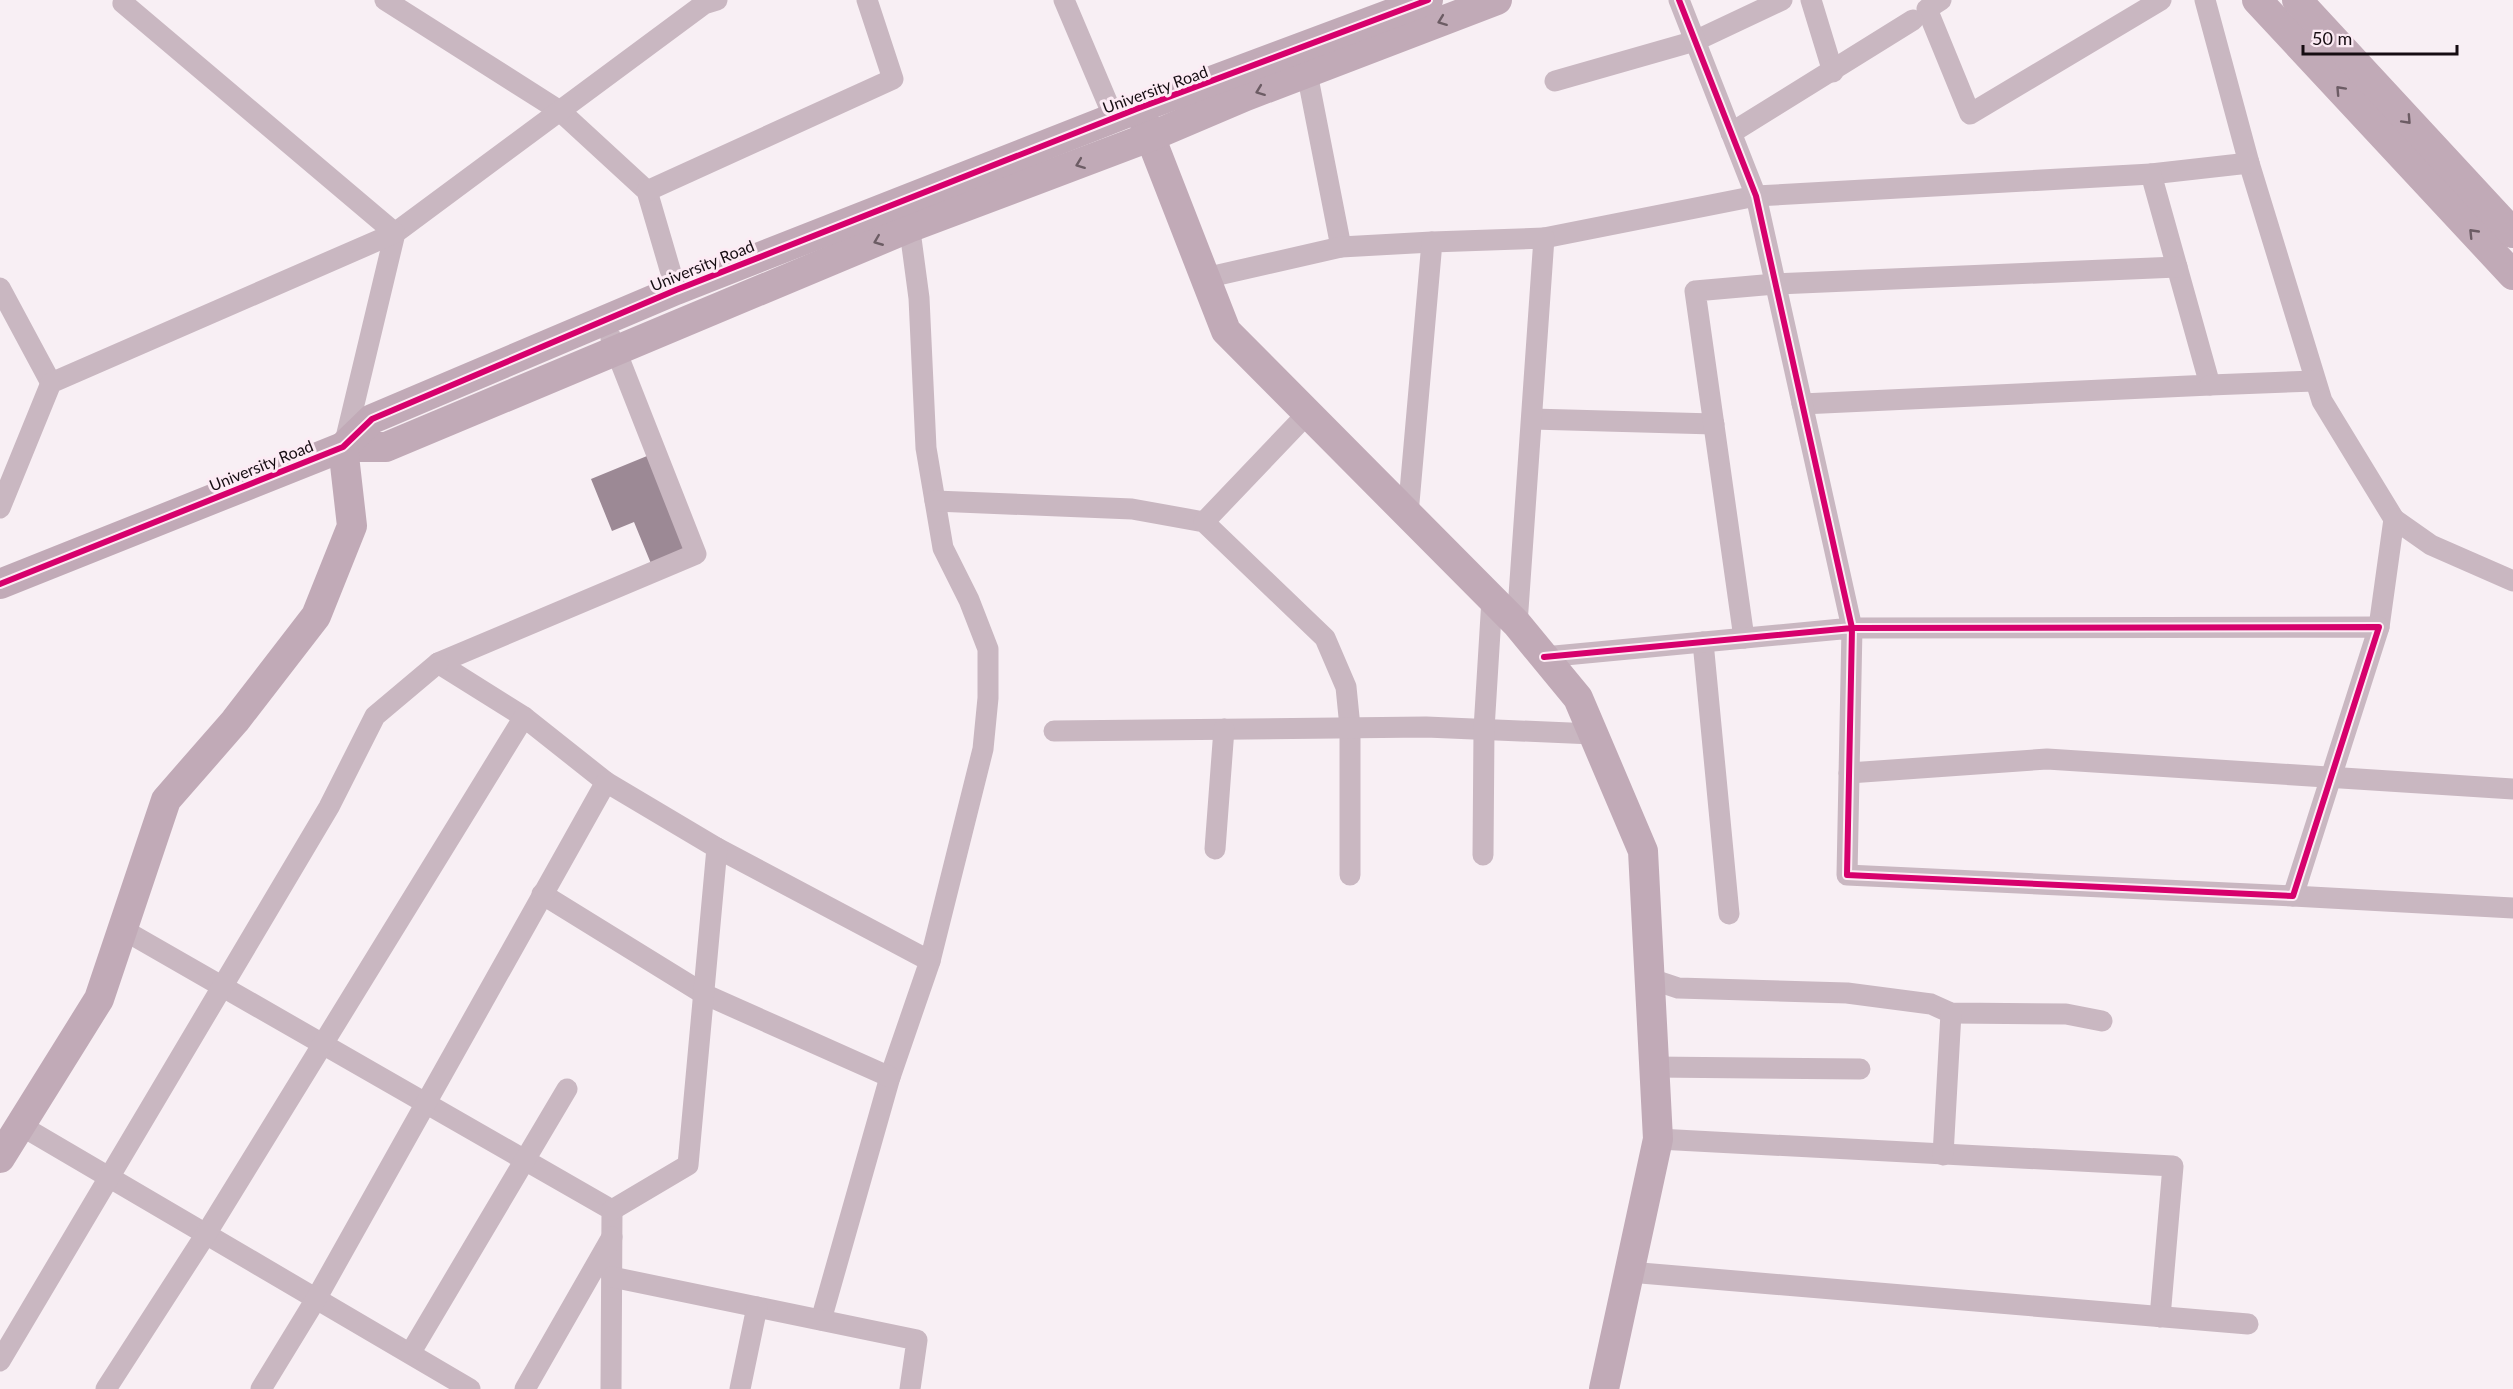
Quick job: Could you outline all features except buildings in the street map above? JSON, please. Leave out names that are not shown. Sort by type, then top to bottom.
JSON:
[{"type":"street","points":[[124,0],[123,3],[395,232]]},
{"type":"street","points":[[385,0],[560,111],[647,192],[676,290]]},
{"type":"street","points":[[647,192],[893,79],[867,0]]},
{"type":"street","points":[[1064,0],[1126,113],[1152,136],[1226,331],[1517,624],[1578,698],[1643,851],[1658,1139],[1604,1389]]},
{"type":"street","name":"University Road","points":[[0,584],[344,447],[386,447],[615,349],[1126,113],[1428,0]]},
{"type":"street","name":"University Road","points":[[344,447],[372,419],[676,290],[1152,136],[1497,0]]},
{"type":"street","points":[[1679,0],[1756,196],[1852,628],[1847,875],[2513,908]]},
{"type":"street","points":[[1555,81],[1695,41],[1782,0]]},
{"type":"street","points":[[1811,0],[1833,72]]},
{"type":"street","points":[[1941,0],[1927,9],[1970,114],[2161,0]]},
{"type":"street","points":[[2205,0],[2249,163],[2322,401],[2394,519],[2431,545],[2513,581]]},
{"type":"street","points":[[2256,0],[2513,275]]},
{"type":"street","points":[[2296,0],[2513,233]]},
{"type":"street","points":[[0,508],[51,383],[395,232],[706,1]]},
{"type":"street","points":[[1731,133],[1833,72],[1913,20]]},
{"type":"street","points":[[1307,73],[1341,247]]},
{"type":"street","points":[[1205,278],[1341,247],[1544,238],[1756,196],[2151,174],[2249,163]]},
{"type":"street","points":[[2151,174],[2210,385]]},
{"type":"street","points":[[821,1320],[890,1077],[930,961],[983,749],[988,688],[988,649],[969,600],[943,548],[926,447],[919,298],[907,214]]},
{"type":"street","points":[[0,1158],[99,999],[166,800],[235,721],[316,616],[352,525],[344,447],[395,232]]},
{"type":"street","points":[[1517,624],[1544,238]]},
{"type":"street","points":[[1408,514],[1432,242]]},
{"type":"street","points":[[1744,638],[1695,291],[1775,284],[2177,267]]},
{"type":"street","points":[[0,288],[51,383]]},
{"type":"street","points":[[0,1361],[329,807],[375,716],[438,663],[696,554],[604,320]]},
{"type":"street","points":[[1802,404],[2315,381]]},
{"type":"street","points":[[1204,522],[1308,413]]},
{"type":"street","points":[[1532,418],[1714,424]]},
{"type":"street","points":[[935,501],[1132,509],[1204,522],[1325,638],[1346,687],[1350,728],[1350,875]]},
{"type":"street","points":[[2293,896],[2379,627],[2394,519]]},
{"type":"street","points":[[1483,855],[1484,729],[1492,599]]},
{"type":"street","points":[[1544,657],[1852,628],[2379,627]]},
{"type":"street","points":[[1702,642],[1728,914]]},
{"type":"street","points":[[438,663],[524,717],[606,782],[717,849],[930,961]]},
{"type":"street","points":[[106,1389],[206,1234],[524,717]]},
{"type":"street","points":[[1054,731],[1350,728],[1484,729],[1593,734]]},
{"type":"street","points":[[1215,849],[1224,729]]},
{"type":"street","points":[[1849,773],[2047,759],[2513,789]]},
{"type":"street","points":[[261,1389],[316,1299],[424,1102],[606,782]]},
{"type":"street","points":[[612,1210],[688,1165],[717,849]]},
{"type":"street","points":[[542,894],[704,994],[890,1077]]},
{"type":"street","points":[[122,929],[612,1210]]},
{"type":"street","points":[[1648,978],[1678,988],[1847,993],[1931,1004],[1951,1012],[2067,1014],[2102,1021]]},
{"type":"street","points":[[1943,1155],[1951,1012]]},
{"type":"street","points":[[1653,1067],[1860,1069]]},
{"type":"street","points":[[411,1352],[567,1089]]},
{"type":"street","points":[[20,1125],[111,1176],[470,1389]]},
{"type":"street","points":[[1658,1139],[2174,1166],[2160,1317]]},
{"type":"street","points":[[611,1389],[612,1210]]},
{"type":"street","points":[[525,1389],[612,1237]]},
{"type":"street","points":[[1629,1272],[2248,1324]]},
{"type":"street","points":[[612,1277],[917,1340],[910,1389]]},
{"type":"street","points":[[740,1389],[757,1307]]},
{"type":"cycle path","points":[[0,584],[343,447],[372,419],[676,290],[1139,108],[1428,0]]},
{"type":"cycle path","points":[[1544,657],[1852,628],[2379,627],[2293,896],[1847,875],[1852,628],[1756,196],[1679,0]]}]
